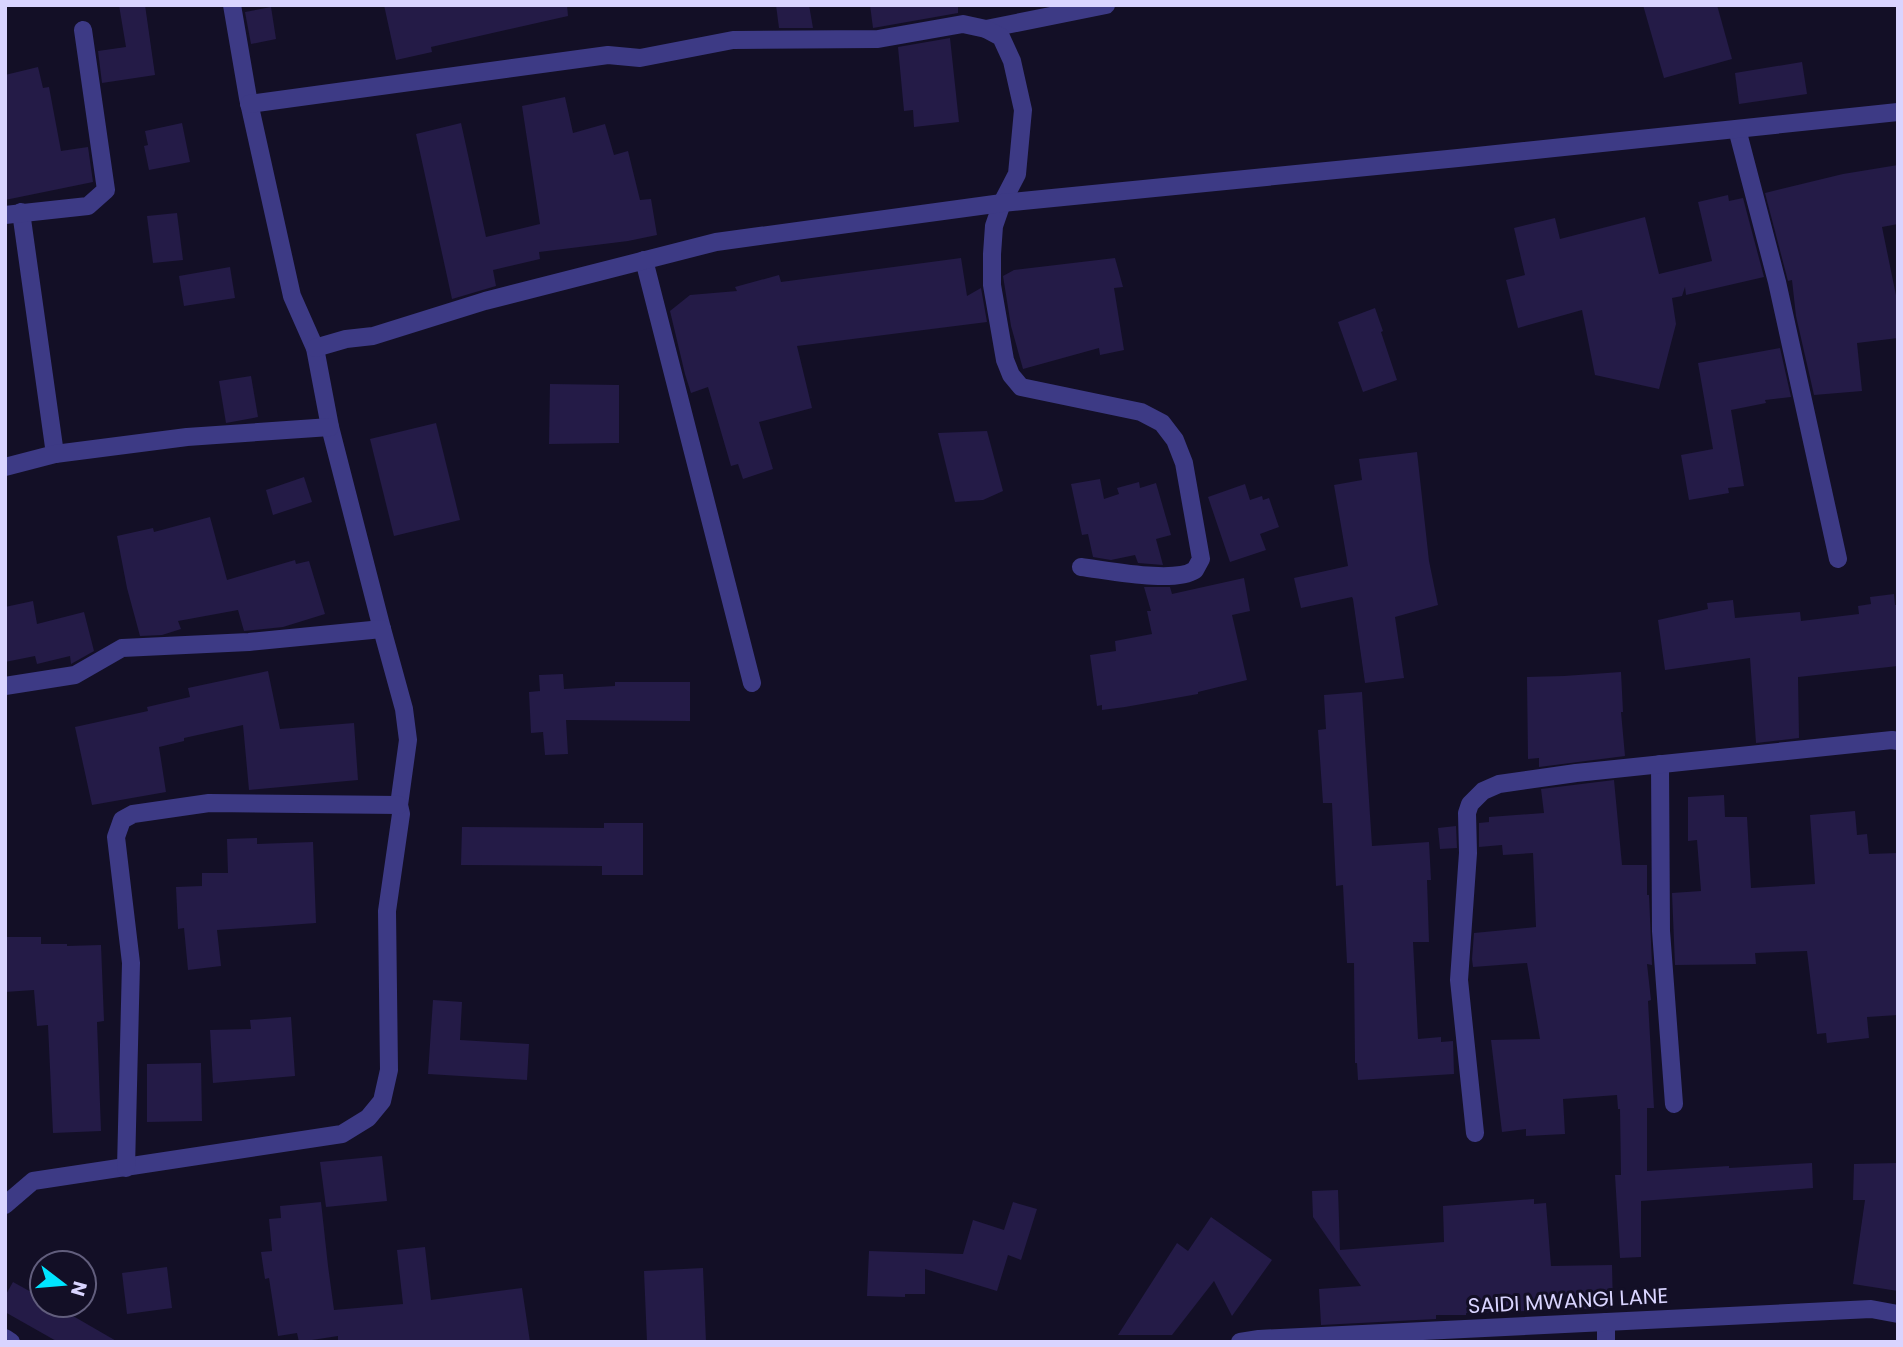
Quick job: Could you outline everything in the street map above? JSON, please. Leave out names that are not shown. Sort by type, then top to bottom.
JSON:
[{"type":"street","points":[[5,1205],[33,1181],[342,1134],[368,1118],[382,1101],[389,1070],[387,911],[408,740],[404,709],[330,427],[315,348],[292,296],[249,104],[232,5]]},
{"type":"street","points":[[986,29],[1106,5]]},
{"type":"street","points":[[249,104],[608,55],[640,58],[733,40],[878,39],[963,24],[986,29],[1001,37],[1012,61],[1023,110],[1017,174],[994,226],[992,285],[1005,360],[1011,375],[1021,387],[1141,412],[1162,423],[1175,440],[1184,463],[1201,559],[1195,570],[1182,576],[1135,574],[1081,567]]},
{"type":"street","points":[[55,454],[13,214],[88,206],[106,190],[83,30]]},
{"type":"street","points":[[315,348],[373,336],[485,301],[716,242],[1002,203],[1898,112]]},
{"type":"street","points":[[1737,129],[1777,282],[1839,559]]},
{"type":"street","points":[[644,260],[752,683]]},
{"type":"street","points":[[5,467],[55,454],[187,437],[330,427]]},
{"type":"street","points":[[5,686],[75,675],[122,648],[248,642],[382,629]]},
{"type":"street","points":[[1475,1132],[1459,980],[1468,853],[1467,813],[1470,804],[1482,791],[1499,785],[1576,773],[1898,741]]},
{"type":"street","points":[[1660,764],[1661,931],[1674,1104]]},
{"type":"street","points":[[126,1168],[131,963],[116,837],[122,820],[133,814],[209,803],[399,805]]},
{"type":"street","name":"SAIDI MWANGI LANE","points":[[1240,1342],[1871,1309],[1898,1314]]},
{"type":"street","points":[[1606,1322],[1606,1342]]},
{"type":"street","points":[[5,1338],[11,1342]]},
{"type":"building","points":[[119,5],[145,5],[155,75],[102,83],[98,51],[126,47]]},
{"type":"building","points":[[384,5],[567,5],[568,16],[431,47],[432,52],[396,60]]},
{"type":"building","points":[[776,5],[809,5],[813,28],[779,28]]},
{"type":"building","points":[[870,5],[958,5],[958,13],[873,28]]},
{"type":"building","points":[[1643,5],[1717,5],[1732,59],[1664,78]]},
{"type":"building","points":[[271,7],[276,39],[251,44],[245,12]]},
{"type":"building","points":[[950,38],[959,122],[914,127],[913,110],[904,111],[898,47]]},
{"type":"building","points":[[1802,62],[1807,94],[1739,104],[1735,73]]},
{"type":"building","points":[[38,67],[43,88],[49,87],[61,151],[88,147],[93,182],[5,200],[5,75]]},
{"type":"building","points":[[565,97],[573,133],[605,124],[614,155],[628,151],[640,200],[651,199],[657,235],[539,252],[540,259],[493,270],[496,286],[452,299],[416,134],[461,123],[486,237],[540,224],[522,106]]},
{"type":"building","points":[[182,123],[190,162],[149,170],[144,146],[148,145],[145,131]]},
{"type":"building","points":[[1898,165],[1898,224],[1882,227],[1898,305],[1898,338],[1857,343],[1862,391],[1814,395],[1796,316],[1792,280],[1788,281],[1765,193],[1843,174]]},
{"type":"building","points":[[1728,195],[1729,201],[1743,198],[1764,277],[1686,295],[1685,287],[1682,296],[1672,298],[1676,324],[1659,389],[1595,375],[1582,310],[1518,328],[1506,280],[1525,275],[1514,228],[1555,218],[1560,239],[1645,217],[1659,274],[1712,261],[1698,202]]},
{"type":"building","points":[[177,213],[183,260],[153,263],[147,216]]},
{"type":"building","points":[[961,258],[967,296],[981,288],[987,322],[797,346],[812,408],[759,422],[773,469],[743,479],[738,464],[731,466],[708,387],[691,393],[670,311],[690,295],[737,291],[735,287],[779,275],[781,282]]},
{"type":"building","points":[[1115,258],[1123,287],[1114,288],[1124,350],[1100,355],[1099,348],[1023,369],[1011,326],[1003,276],[1014,270]]},
{"type":"building","points":[[230,267],[235,298],[184,306],[179,276]]},
{"type":"building","points":[[1375,308],[1397,380],[1363,392],[1338,322]]},
{"type":"building","points":[[1780,348],[1791,397],[1765,400],[1766,403],[1731,410],[1744,486],[1728,488],[1729,493],[1689,500],[1681,455],[1713,449],[1698,363]]},
{"type":"building","points":[[251,376],[258,417],[226,423],[219,381]]},
{"type":"building","points":[[550,384],[619,385],[619,443],[549,444]]},
{"type":"building","points":[[436,423],[460,520],[394,536],[370,439]]},
{"type":"building","points":[[987,431],[1003,491],[983,500],[955,502],[938,433]]},
{"type":"building","points":[[1417,452],[1429,561],[1438,605],[1395,617],[1404,678],[1365,683],[1352,597],[1301,608],[1294,578],[1348,566],[1334,485],[1362,480],[1359,459]]},
{"type":"building","points":[[304,477],[312,502],[273,515],[266,490]]},
{"type":"building","points":[[1100,479],[1104,499],[1119,494],[1117,488],[1139,482],[1140,488],[1156,483],[1171,535],[1156,539],[1163,565],[1138,563],[1135,555],[1111,560],[1093,557],[1088,534],[1082,535],[1071,484]]},
{"type":"building","points":[[1245,484],[1250,500],[1262,496],[1263,500],[1269,498],[1279,527],[1260,534],[1266,550],[1230,562],[1208,497]]},
{"type":"building","points":[[210,517],[227,580],[295,560],[296,564],[309,561],[325,614],[283,627],[244,631],[238,610],[178,621],[181,629],[162,635],[140,636],[117,536],[153,528],[154,532]]},
{"type":"building","points":[[1244,578],[1250,611],[1232,615],[1247,680],[1198,694],[1125,707],[1102,710],[1102,705],[1097,706],[1090,655],[1116,651],[1115,641],[1152,634],[1147,611],[1151,611],[1144,587],[1170,587],[1172,594]]},
{"type":"building","points":[[1894,594],[1895,605],[1898,605],[1898,666],[1798,677],[1799,738],[1756,743],[1750,658],[1665,670],[1658,620],[1708,609],[1707,603],[1733,600],[1735,618],[1800,612],[1801,621],[1859,614],[1858,606],[1871,604],[1870,597]]},
{"type":"building","points":[[33,601],[37,624],[84,612],[94,651],[71,664],[70,656],[37,664],[35,656],[5,662],[5,607]]},
{"type":"building","points":[[268,671],[280,729],[354,723],[358,780],[249,790],[243,725],[184,738],[184,741],[159,747],[166,792],[92,805],[75,727],[148,711],[147,707],[190,697],[188,688]]},
{"type":"building","points":[[1621,672],[1625,756],[1539,767],[1539,758],[1528,759],[1527,677]]},
{"type":"building","points":[[563,674],[564,689],[615,686],[615,682],[690,682],[690,721],[566,720],[568,754],[545,755],[543,732],[531,733],[529,692],[540,691],[539,675]]},
{"type":"building","points":[[1362,692],[1372,846],[1429,842],[1429,942],[1413,942],[1418,1039],[1441,1037],[1441,1042],[1453,1041],[1454,1074],[1358,1080],[1355,1063],[1354,963],[1347,963],[1343,885],[1336,886],[1332,803],[1323,803],[1318,730],[1326,729],[1324,695]]},
{"type":"building","points":[[1614,780],[1622,865],[1647,865],[1652,965],[1647,964],[1651,1000],[1648,1001],[1654,1108],[1647,1108],[1647,1171],[1812,1163],[1813,1188],[1641,1201],[1641,1257],[1620,1258],[1615,1175],[1621,1175],[1620,1109],[1617,1095],[1563,1099],[1565,1134],[1526,1136],[1526,1129],[1502,1132],[1491,1040],[1540,1039],[1527,963],[1473,967],[1472,959],[1474,933],[1536,927],[1533,853],[1503,855],[1502,845],[1479,847],[1479,823],[1489,822],[1489,817],[1544,813],[1541,789]]},
{"type":"building","points":[[1724,795],[1725,817],[1747,817],[1751,888],[1815,884],[1810,815],[1855,811],[1857,835],[1867,834],[1869,854],[1898,853],[1898,1015],[1867,1017],[1869,1038],[1827,1043],[1826,1033],[1817,1034],[1807,951],[1755,953],[1756,964],[1675,965],[1672,893],[1701,891],[1697,840],[1688,841],[1688,797]]},
{"type":"building","points":[[604,823],[643,823],[643,875],[602,875],[602,866],[461,865],[462,827],[604,828]]},
{"type":"building","points":[[1456,826],[1457,848],[1440,849],[1438,828]]},
{"type":"building","points":[[257,838],[257,844],[313,842],[316,923],[217,930],[221,966],[188,970],[184,928],[178,929],[176,887],[202,886],[202,873],[228,873],[227,839]]},
{"type":"building","points":[[5,937],[41,937],[41,944],[101,945],[104,1021],[97,1022],[101,1131],[53,1133],[48,1025],[37,1026],[34,990],[5,992]]},
{"type":"building","points":[[433,1000],[462,1002],[460,1040],[529,1044],[527,1080],[428,1074]]},
{"type":"building","points":[[291,1017],[295,1076],[213,1083],[210,1030],[251,1029],[250,1020]]},
{"type":"building","points":[[201,1063],[202,1121],[147,1122],[147,1064]]},
{"type":"building","points":[[382,1156],[387,1201],[326,1207],[320,1162]]},
{"type":"building","points":[[1898,1163],[1898,1291],[1853,1284],[1865,1200],[1853,1200],[1854,1164]]},
{"type":"building","points":[[1338,1190],[1340,1250],[1444,1242],[1443,1206],[1534,1199],[1534,1204],[1546,1203],[1551,1266],[1612,1265],[1613,1308],[1466,1313],[1436,1315],[1436,1319],[1321,1325],[1319,1289],[1361,1286],[1313,1217],[1312,1191]]},
{"type":"building","points":[[321,1202],[334,1310],[403,1304],[397,1250],[425,1247],[431,1300],[522,1288],[530,1342],[338,1342],[338,1336],[299,1342],[297,1333],[278,1336],[269,1278],[265,1279],[261,1252],[272,1251],[269,1219],[281,1218],[280,1206]]},
{"type":"building","points":[[1013,1202],[1037,1209],[1021,1260],[1008,1255],[997,1291],[925,1269],[925,1294],[905,1294],[905,1297],[867,1296],[869,1251],[963,1254],[973,1220],[1004,1230]]},
{"type":"building","points":[[1211,1217],[1272,1260],[1232,1316],[1214,1281],[1172,1335],[1118,1335],[1177,1243],[1188,1251]]},
{"type":"building","points":[[167,1267],[172,1308],[127,1314],[122,1273]]},
{"type":"building","points":[[703,1268],[706,1342],[647,1342],[644,1271]]},
{"type":"building","points":[[13,1282],[28,1290],[28,1319],[78,1319],[118,1342],[58,1342],[5,1312],[5,1296]]}]
